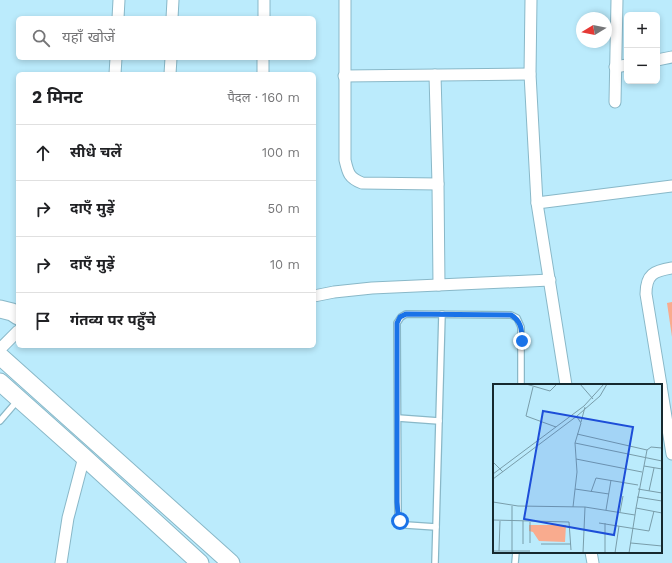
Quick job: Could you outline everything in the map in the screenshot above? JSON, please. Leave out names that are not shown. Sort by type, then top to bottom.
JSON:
[{"type":"main road","points":[[0,309],[16,315]]},
{"type":"main road","points":[[0,356],[231,563]]},
{"type":"main road","points":[[0,382],[200,563]]},
{"type":"street","points":[[118,16],[119,0]]},
{"type":"street","points":[[172,16],[173,0]]},
{"type":"street","points":[[264,0],[264,16]]},
{"type":"street","points":[[345,0],[344,76],[345,160],[347,172],[353,180],[362,183],[438,184]]},
{"type":"street","points":[[531,0],[530,74],[537,203],[566,384]]},
{"type":"street","points":[[615,102],[614,67],[617,0]]},
{"type":"street","points":[[660,59],[672,57]]},
{"type":"street","points":[[115,72],[116,60]]},
{"type":"street","points":[[170,72],[171,60]]},
{"type":"street","points":[[263,60],[263,72]]},
{"type":"street","points":[[614,67],[624,65]]},
{"type":"street","points":[[344,76],[530,74]]},
{"type":"street","points":[[434,75],[438,184],[439,285]]},
{"type":"street","points":[[537,203],[672,186]]},
{"type":"street","points":[[661,384],[646,294],[646,283],[651,276],[661,270],[672,268]]},
{"type":"street","points":[[316,296],[372,288],[550,280]]},
{"type":"street","points":[[0,348],[16,333]]},
{"type":"street","points":[[662,391],[672,454]]},
{"type":"street","points":[[61,563],[68,518],[84,457]]},
{"type":"street","points":[[591,553],[593,563]]},
{"type":"lane","points":[[436,527],[406,525],[400,521],[398,514],[397,323],[400,317],[406,314],[442,314],[511,315],[517,318],[522,327],[521,384]]},
{"type":"lane","points":[[435,563],[442,314]]},
{"type":"lane","points":[[0,421],[20,399]]},
{"type":"lane","points":[[398,418],[439,421]]},
{"type":"shaded area","points":[[672,302],[672,337],[667,303]]},
{"type":"route","points":[[400,521],[397,502],[397,323],[400,317],[406,314],[511,315],[517,318],[522,327],[522,341]]}]
